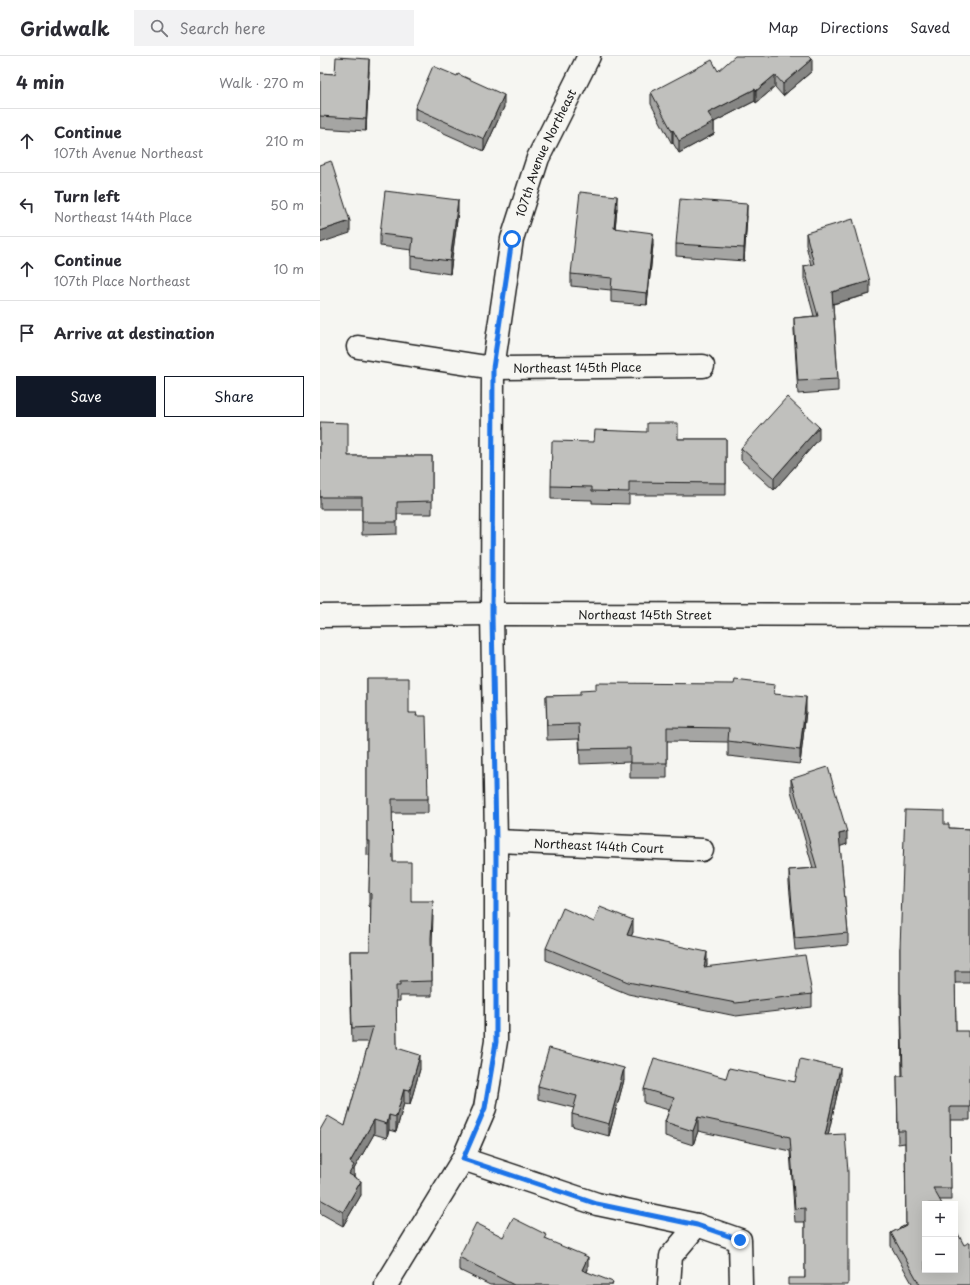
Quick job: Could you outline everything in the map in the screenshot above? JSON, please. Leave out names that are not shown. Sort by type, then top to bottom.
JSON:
[{"type":"street","name":"107th Avenue Northeast","points":[[388,1283],[463,1159],[485,1108],[496,1042],[496,841],[492,614],[493,368],[512,239],[538,158],[589,56]]},
{"type":"street","name":"Northeast 145th Place","points":[[358,347],[493,368],[703,366]]},
{"type":"street","name":"Northeast 145th Street","points":[[320,616],[492,614],[970,617]]},
{"type":"street","name":"Northeast 144th Court","points":[[496,841],[702,850]]},
{"type":"street","points":[[463,1159],[597,1204],[697,1225],[740,1240],[741,1285]]},
{"type":"street","points":[[669,1285],[670,1256],[697,1225]]},
{"type":"building","points":[[735,56],[809,56],[812,59],[783,84],[775,75],[756,91],[755,89],[708,113],[714,122],[679,141],[651,92],[712,60],[718,71]]},
{"type":"building","points":[[336,57],[369,59],[366,119],[320,116],[320,73],[335,74]]},
{"type":"building","points":[[433,66],[457,76],[458,74],[504,95],[484,139],[415,108]]},
{"type":"building","points":[[331,161],[350,221],[320,231],[320,165]]},
{"type":"building","points":[[385,191],[458,200],[450,261],[411,256],[413,238],[380,234]]},
{"type":"building","points":[[580,192],[617,196],[614,228],[653,233],[647,293],[611,289],[612,278],[571,274]]},
{"type":"building","points":[[680,199],[747,204],[744,248],[676,244]]},
{"type":"building","points":[[853,219],[870,281],[832,292],[838,379],[798,381],[794,318],[818,316],[804,266],[814,264],[806,233]]},
{"type":"building","points":[[787,397],[819,427],[774,478],[741,448]]},
{"type":"building","points":[[320,422],[348,423],[348,456],[432,456],[432,501],[397,502],[397,522],[362,522],[362,497],[320,497]]},
{"type":"building","points":[[647,423],[678,423],[678,439],[726,439],[726,483],[629,482],[629,492],[592,491],[592,487],[551,486],[552,441],[594,442],[595,430],[647,432]]},
{"type":"building","points":[[367,678],[409,678],[409,713],[417,713],[416,716],[426,716],[428,799],[392,799],[393,862],[411,862],[411,901],[433,901],[431,938],[432,981],[400,982],[400,986],[396,986],[397,1048],[420,1055],[410,1090],[404,1089],[396,1117],[389,1115],[387,1124],[374,1120],[350,1162],[354,1165],[349,1174],[361,1181],[343,1212],[320,1199],[320,1130],[328,1116],[345,1126],[373,1027],[352,1028],[350,951],[370,951],[370,841],[367,841]]},
{"type":"building","points":[[735,680],[775,685],[774,694],[806,697],[800,750],[728,741],[729,728],[667,727],[667,763],[630,763],[630,748],[580,749],[579,724],[547,725],[546,696],[580,695],[580,691],[596,690],[596,683],[734,684]]},
{"type":"building","points":[[828,767],[847,832],[839,834],[848,933],[795,938],[789,870],[817,868],[791,779]]},
{"type":"building","points":[[905,810],[944,811],[944,824],[949,824],[949,828],[970,829],[970,971],[955,971],[956,1031],[968,1031],[968,1037],[970,1037],[970,1107],[950,1107],[951,1188],[933,1188],[940,1201],[922,1201],[922,1273],[958,1273],[958,1234],[964,1245],[970,1242],[970,1285],[920,1285],[891,1233],[906,1225],[905,1131],[898,1131],[897,1076],[903,1076],[900,948]]},
{"type":"building","points":[[600,907],[633,920],[627,935],[707,952],[704,967],[805,955],[812,994],[736,1003],[628,982],[546,948],[563,908],[594,922]]},
{"type":"building","points":[[549,1048],[624,1068],[609,1124],[572,1114],[577,1096],[538,1086]]},
{"type":"building","points":[[654,1058],[726,1078],[729,1068],[795,1082],[800,1059],[840,1068],[825,1135],[845,1134],[848,1172],[848,1285],[788,1285],[788,1278],[805,1278],[805,1208],[795,1209],[790,1137],[698,1117],[693,1131],[665,1122],[674,1098],[644,1089]]},
{"type":"building","points":[[513,1218],[547,1235],[545,1239],[588,1257],[582,1270],[613,1282],[612,1285],[514,1285],[459,1257],[476,1223],[503,1237]]},
{"type":"route","points":[[512,239],[493,368],[492,614],[496,841],[496,1042],[485,1108],[463,1159],[597,1204],[697,1225],[740,1240]]}]
